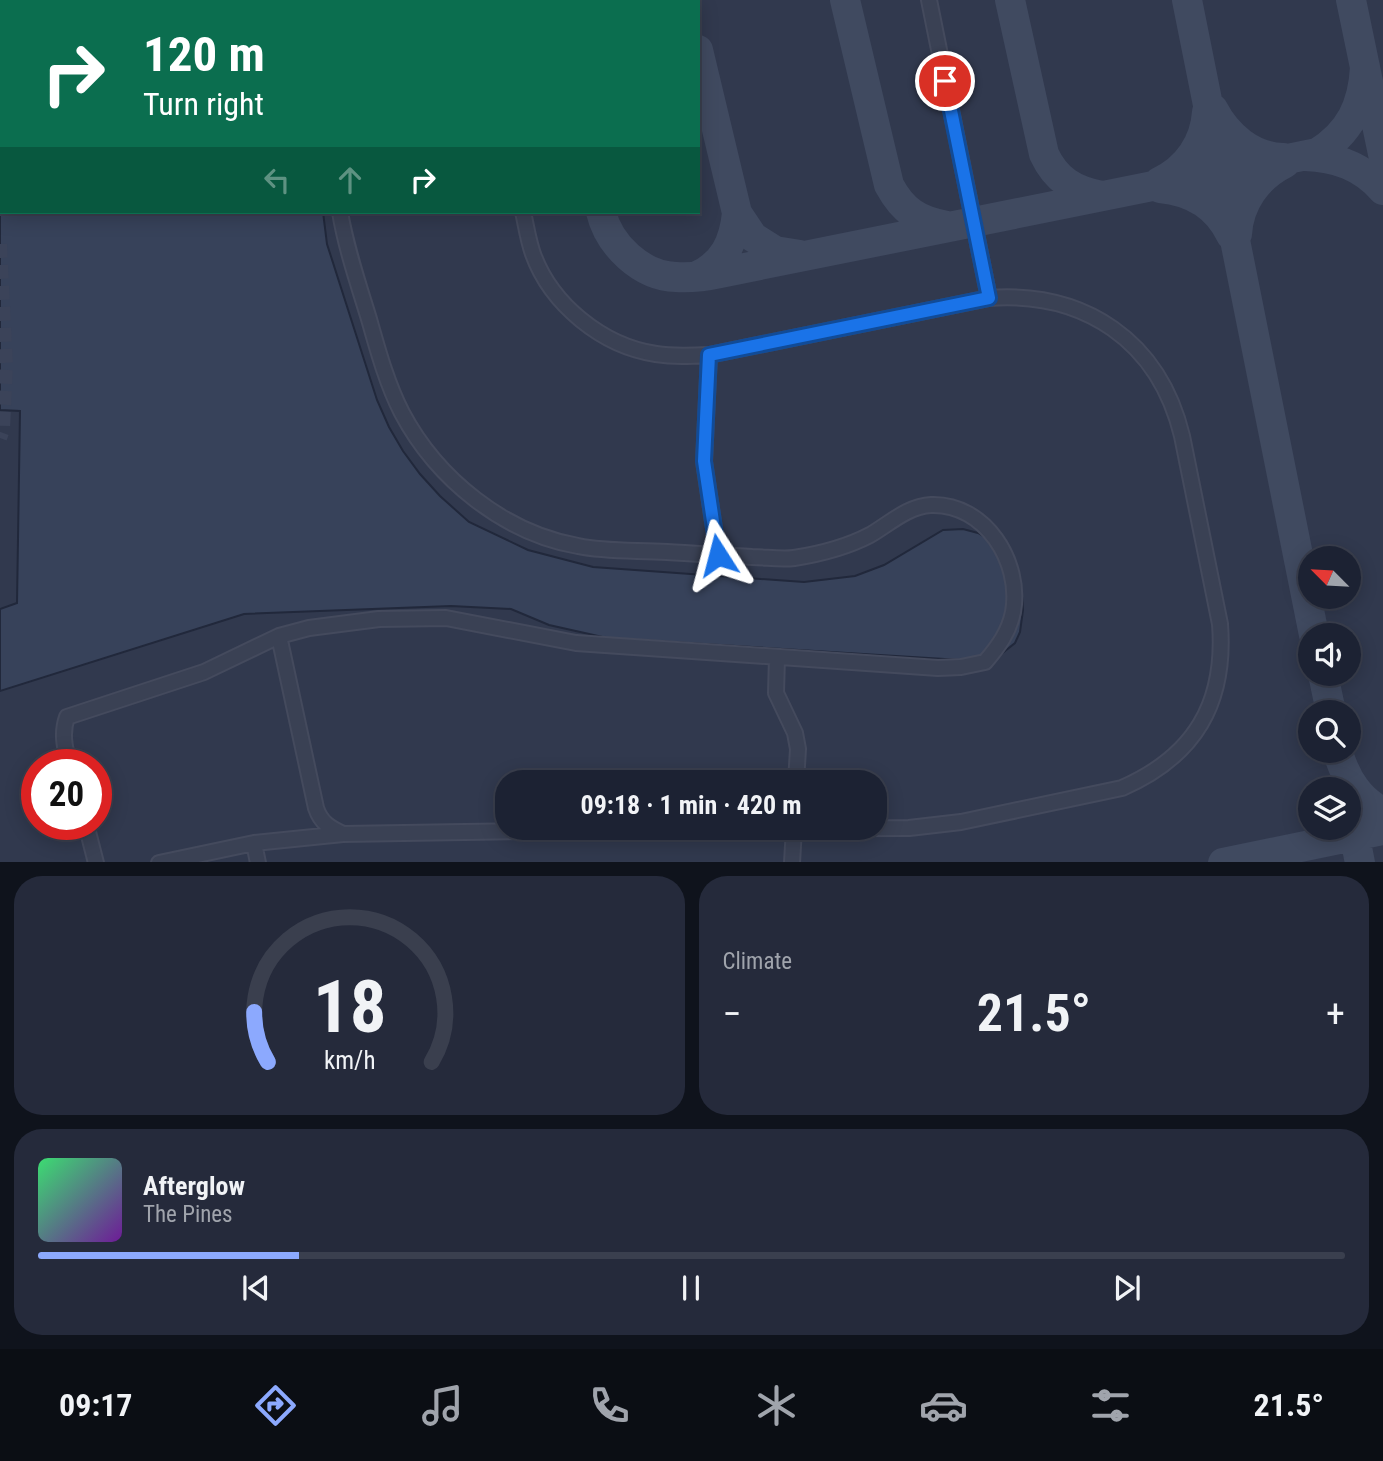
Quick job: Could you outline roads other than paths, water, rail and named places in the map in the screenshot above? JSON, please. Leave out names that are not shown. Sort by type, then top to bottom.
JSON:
[{"type":"lane","points":[[929,0],[989,298]]},
{"type":"lane","points":[[65,749],[63,728],[67,717],[204,672],[279,636],[309,628],[379,619],[446,618],[576,643],[938,668],[985,662],[1007,632],[1013,612],[1011,569],[998,542],[986,527],[969,513],[951,507],[931,505],[915,508],[868,536],[827,551],[791,559],[578,547],[539,535],[507,521],[480,502],[433,461],[417,440],[390,386],[345,244],[340,214]]},
{"type":"lane","points":[[523,214],[532,252],[562,302],[584,322],[629,347],[653,354],[674,357],[709,355],[989,298],[1017,296],[1042,299],[1092,315],[1132,343],[1158,376],[1168,393],[1182,436],[1220,624],[1221,666],[1203,722],[1180,752],[1160,769],[1122,788],[961,822],[887,828]]},
{"type":"lane","points":[[709,355],[704,461],[718,555]]},
{"type":"lane","points":[[279,636],[316,808],[322,821],[343,834]]},
{"type":"lane","points":[[777,657],[776,693],[795,733],[798,749],[797,770]]},
{"type":"lane","points":[[296,838],[310,826],[316,808]]},
{"type":"lane","points":[[164,862],[296,838],[343,834],[495,832]]},
{"type":"lane","points":[[90,840],[96,862]]},
{"type":"lane","points":[[792,862],[793,840]]},
{"type":"lane","points":[[254,844],[258,862]]},
{"type":"tunnel","points":[[0,244],[6,365],[3,430],[0,438]]}]
